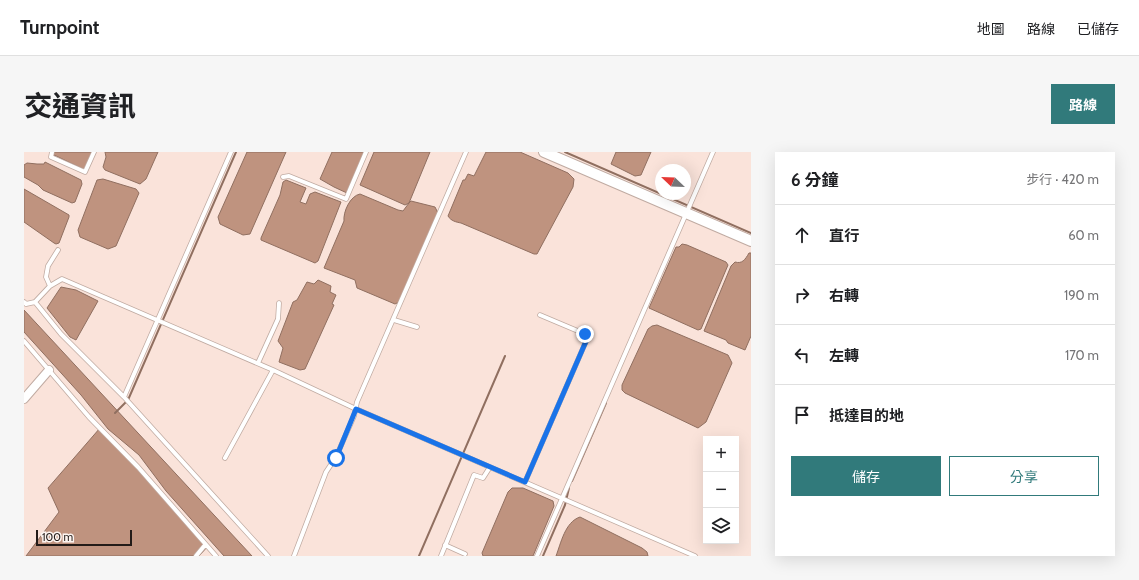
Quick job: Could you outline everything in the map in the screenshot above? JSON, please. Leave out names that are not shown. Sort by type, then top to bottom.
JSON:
[{"type":"street","points":[[544,152],[751,241]]},
{"type":"street","points":[[24,399],[50,370]]},
{"type":"lane","points":[[52,152],[51,157],[85,172],[94,152]]},
{"type":"lane","points":[[124,397],[232,152]]},
{"type":"lane","points":[[283,177],[289,176],[346,199],[366,152]]},
{"type":"lane","points":[[294,556],[326,472],[336,458],[356,409],[357,402],[466,152]]},
{"type":"lane","points":[[537,556],[713,152]]},
{"type":"lane","points":[[50,286],[46,277],[48,266],[58,250]]},
{"type":"lane","points":[[24,302],[26,304],[35,302],[50,286],[62,279],[258,363],[356,409],[695,556]]},
{"type":"lane","points":[[35,302],[62,334],[124,397],[268,556]]},
{"type":"lane","points":[[258,363],[278,318],[279,304]]},
{"type":"lane","points":[[525,482],[587,339],[585,334],[540,315]]},
{"type":"lane","points":[[394,320],[417,327]]},
{"type":"lane","points":[[24,341],[89,417],[138,467],[216,556]]},
{"type":"lane","points":[[225,458],[273,370]]},
{"type":"lane","points":[[441,556],[474,475],[484,478],[490,467]]},
{"type":"lane","points":[[196,556],[205,545]]},
{"type":"lane","points":[[446,545],[466,554]]},
{"type":"shaded area","points":[[52,152],[93,152],[86,169],[83,169],[52,154]]},
{"type":"shaded area","points":[[105,152],[158,152],[146,179],[140,184],[105,170],[103,167],[106,157]]},
{"type":"shaded area","points":[[247,152],[286,152],[250,234],[243,235],[220,224],[218,217]]},
{"type":"shaded area","points":[[332,152],[365,152],[347,193],[320,179]]},
{"type":"shaded area","points":[[374,152],[430,152],[409,203],[405,205],[360,185]]},
{"type":"shaded area","points":[[486,152],[520,152],[568,173],[574,179],[573,187],[537,254],[454,221],[448,216],[463,180],[465,180],[468,174],[474,176]]},
{"type":"shaded area","points":[[616,152],[651,152],[641,175],[635,176],[611,164]]},
{"type":"shaded area","points":[[45,162],[81,180],[82,184],[75,202],[72,203],[43,190],[38,185],[24,177],[24,165],[27,163],[44,164]]},
{"type":"shaded area","points":[[103,179],[136,189],[139,193],[116,246],[108,249],[80,237],[78,230],[97,180]]},
{"type":"shaded area","points":[[286,180],[306,188],[300,202],[306,204],[310,194],[315,192],[341,202],[318,261],[315,263],[261,240],[280,195],[283,182]]},
{"type":"shaded area","points":[[24,189],[69,215],[59,243],[54,243],[24,222]]},
{"type":"shaded area","points":[[360,194],[403,211],[411,201],[435,207],[438,213],[399,302],[395,304],[357,288],[355,280],[324,268],[344,221],[346,209],[350,201],[356,195]]},
{"type":"shaded area","points":[[682,244],[726,262],[728,265],[701,329],[698,330],[649,308],[676,247],[679,247]]},
{"type":"shaded area","points":[[749,253],[751,253],[751,336],[745,350],[704,331],[731,266],[735,262],[743,261]]},
{"type":"shaded area","points":[[318,280],[331,286],[330,292],[336,295],[332,304],[334,305],[305,369],[300,370],[279,362],[283,348],[278,341],[293,302],[297,300],[307,282],[314,284]]},
{"type":"shaded area","points":[[61,287],[76,290],[98,301],[76,340],[70,337],[47,308]]},
{"type":"shaded area","points":[[24,310],[252,556],[224,556],[166,491],[139,455],[108,429],[81,395],[24,332]]},
{"type":"shaded area","points":[[657,325],[728,355],[732,363],[706,422],[698,428],[625,393],[622,390],[622,385],[648,329]]},
{"type":"shaded area","points":[[100,428],[208,546],[199,556],[26,556],[59,512],[48,488]]},
{"type":"shaded area","points":[[512,488],[523,488],[553,501],[554,506],[533,556],[483,556],[482,553],[508,492]]},
{"type":"shaded area","points":[[580,517],[642,548],[647,552],[648,556],[556,556],[567,528],[571,523]]},
{"type":"waterway","points":[[115,413],[128,400],[236,152]]},
{"type":"waterway","points":[[565,152],[751,233]]},
{"type":"waterway","points":[[419,556],[505,356]]},
{"type":"waterway","points":[[572,481],[606,403]]},
{"type":"waterway","points":[[543,556],[565,505],[569,488]]},
{"type":"route","points":[[336,458],[356,409],[525,482],[587,339],[585,334]]}]
